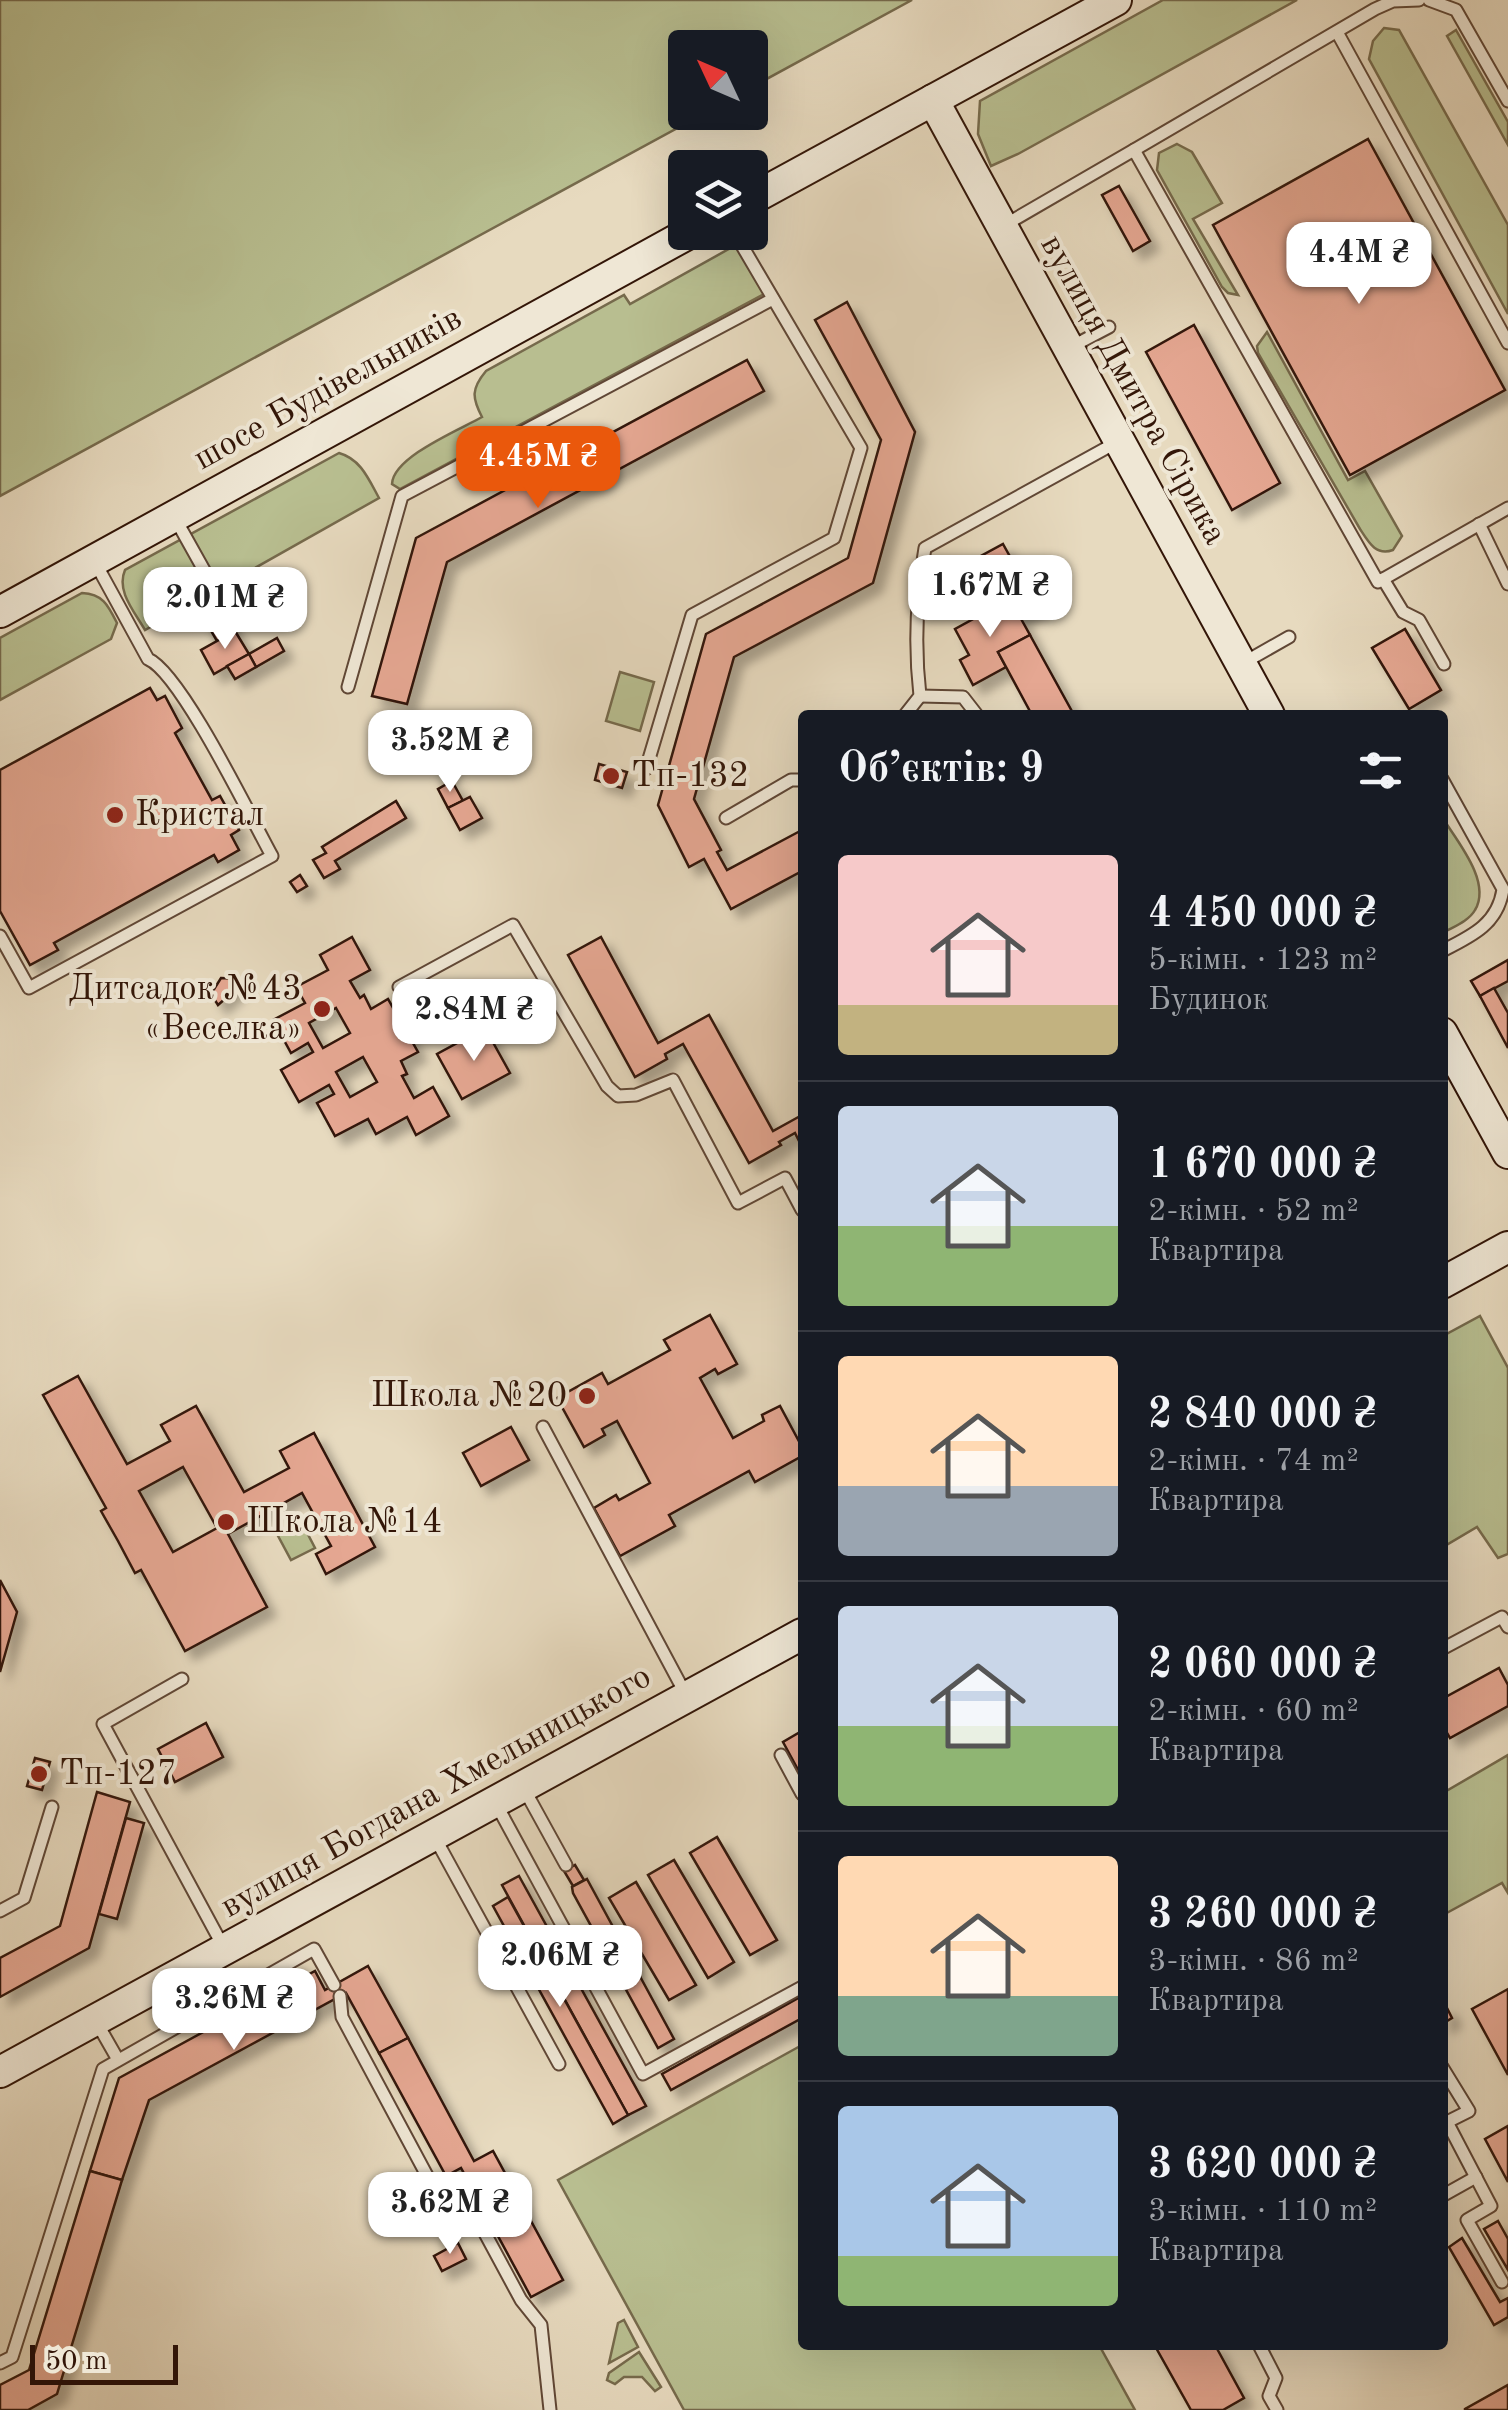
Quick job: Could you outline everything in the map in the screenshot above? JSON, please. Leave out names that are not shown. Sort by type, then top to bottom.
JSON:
[{"type":"street","points":[[768,190],[1116,0]]},
{"type":"street","name":"вулиця Дмитра Сірика","points":[[933,100],[1265,710]]},
{"type":"street","name":"шосе Будівельників","points":[[0,612],[668,245]]},
{"type":"street","points":[[1448,1044],[1508,1153]]},
{"type":"street","points":[[1448,1280],[1508,1247]]},
{"type":"street","name":"вулиця Богдана Хмельницького","points":[[0,2072],[798,1636]]},
{"type":"lane","points":[[1002,226],[1393,1],[1420,0]]},
{"type":"lane","points":[[1428,0],[1456,10],[1508,101]]},
{"type":"lane","points":[[1337,32],[1508,343]]},
{"type":"lane","points":[[1134,150],[1378,582],[1508,508]]},
{"type":"lane","points":[[646,768],[692,615],[834,538],[861,448],[744,250]]},
{"type":"lane","points":[[348,687],[402,496],[772,300]]},
{"type":"lane","points":[[1068,348],[1109,327]]},
{"type":"lane","points":[[909,710],[920,696],[916,599],[925,548],[1119,441]]},
{"type":"lane","points":[[174,516],[219,597]]},
{"type":"lane","points":[[1480,524],[1508,584]]},
{"type":"lane","points":[[0,936],[28,988],[272,856],[189,708],[160,664],[148,659],[94,560]]},
{"type":"lane","points":[[1384,579],[1404,612],[1419,620],[1444,664]]},
{"type":"lane","points":[[1241,664],[1288,637]]},
{"type":"lane","points":[[920,696],[963,697],[973,710]]},
{"type":"lane","points":[[726,818],[791,780],[798,780]]},
{"type":"lane","points":[[1448,790],[1503,888],[1500,906],[1486,926],[1448,948]]},
{"type":"lane","points":[[440,1032],[405,984],[513,924],[607,1086],[618,1096],[636,1095],[673,1080],[738,1204],[785,1178],[798,1202]]},
{"type":"lane","points":[[543,1427],[688,1697]]},
{"type":"lane","points":[[1448,1646],[1502,1617],[1508,1626]]},
{"type":"lane","points":[[182,1679],[103,1724],[225,1950]]},
{"type":"lane","points":[[781,1755],[798,1787]]},
{"type":"lane","points":[[523,1787],[566,1864]]},
{"type":"lane","points":[[495,1802],[643,2074],[798,1988]]},
{"type":"lane","points":[[0,1912],[24,1898],[52,1806]]},
{"type":"lane","points":[[434,1836],[559,2064]]},
{"type":"lane","points":[[0,2363],[12,2357],[103,2069],[314,1949],[337,1990],[342,2017],[439,2198],[460,2186],[521,2300],[541,2325],[550,2410]]},
{"type":"lane","points":[[95,2020],[117,2058]]},
{"type":"lane","points":[[1448,2077],[1468,2111],[1448,2122]]},
{"type":"lane","points":[[1448,2129],[1491,2206],[1467,2220],[1502,2282]]},
{"type":"lane","points":[[1448,2193],[1476,2177]]},
{"type":"lane","points":[[1261,2350],[1276,2378],[1269,2396],[1277,2410]]},
{"type":"green space","points":[[0,0],[912,0],[768,78],[768,30],[668,30],[668,130],[674,130],[0,496]]},
{"type":"green space","points":[[1163,0],[1297,0],[991,166],[978,134],[980,101]]},
{"type":"green space","points":[[1384,28],[1399,30],[1508,225],[1508,314],[1369,59],[1373,41]]},
{"type":"green space","points":[[1456,30],[1508,122],[1508,145],[1447,36]]},
{"type":"green space","points":[[1177,144],[1192,152],[1222,203],[1193,219],[1238,295],[1222,287],[1157,170],[1159,153]]},
{"type":"green space","points":[[727,250],[739,250],[764,294],[400,489],[392,484],[395,474],[415,454],[482,417],[475,394],[486,371],[624,295],[630,304]]},
{"type":"green space","points":[[1267,332],[1348,480],[1365,471],[1402,536],[1393,550],[1377,550],[1367,539],[1258,353],[1257,346]]},
{"type":"green space","points":[[339,453],[359,465],[379,498],[145,630],[124,593],[125,570]]},
{"type":"green space","points":[[82,593],[100,598],[111,611],[117,623],[111,639],[0,700],[0,638]]},
{"type":"green space","points":[[620,672],[654,682],[640,731],[606,721]]},
{"type":"green space","points":[[1448,827],[1470,862],[1479,887],[1475,910],[1448,930]]},
{"type":"green space","points":[[1480,1316],[1508,1368],[1508,1554],[1498,1558],[1477,1527],[1448,1544],[1448,1333]]},
{"type":"green space","points":[[301,1521],[315,1548],[291,1560],[277,1534]]},
{"type":"green space","points":[[1508,1755],[1508,1893],[1502,1883],[1448,1912],[1448,1790]]},
{"type":"green space","points":[[798,2047],[798,2350],[1102,2350],[1135,2410],[684,2410],[558,2180]]},
{"type":"green space","points":[[624,2320],[638,2347],[609,2363],[618,2323]]},
{"type":"green space","points":[[639,2352],[661,2387],[655,2391],[642,2377],[624,2377],[615,2384],[607,2380],[609,2373]]},
{"type":"building","points":[[1368,139],[1505,390],[1350,475],[1213,225]]},
{"type":"building","points":[[1119,186],[1150,241],[1133,251],[1102,195]]},
{"type":"building","points":[[847,302],[915,432],[873,583],[734,657],[694,799],[727,870],[798,832],[798,873],[731,909],[704,859],[689,867],[658,805],[706,634],[848,558],[881,440],[815,320]]},
{"type":"building","points":[[1194,325],[1280,483],[1232,510],[1146,352]]},
{"type":"building","points":[[747,360],[764,391],[447,562],[407,704],[372,696],[416,538]]},
{"type":"building","points":[[1003,544],[1038,607],[1020,617],[1010,599],[980,616],[955,570]]},
{"type":"building","points":[[1010,599],[1030,635],[998,652],[1006,667],[973,685],[960,660],[969,655],[955,629]]},
{"type":"building","points":[[220,603],[235,631],[217,641],[201,613]]},
{"type":"building","points":[[1405,629],[1441,690],[1409,709],[1372,648]]},
{"type":"building","points":[[235,631],[249,654],[214,674],[201,650]]},
{"type":"building","points":[[1030,635],[1071,710],[1029,710],[998,652]]},
{"type":"building","points":[[277,638],[284,651],[256,667],[249,654]]},
{"type":"building","points":[[249,654],[256,667],[235,679],[227,666]]},
{"type":"building","name":"Кристал","points":[[150,688],[157,700],[165,696],[182,728],[175,733],[212,800],[220,796],[239,830],[231,835],[239,850],[218,862],[214,855],[54,943],[58,950],[30,965],[0,911],[0,770]]},
{"type":"building","name":"Тп-132","points":[[599,764],[627,772],[622,788],[595,780]]},
{"type":"building","points":[[452,781],[463,801],[448,808],[438,789]]},
{"type":"building","points":[[470,797],[482,818],[460,830],[448,808]]},
{"type":"building","points":[[396,801],[406,818],[335,861],[340,869],[324,878],[313,860],[326,853],[322,847]]},
{"type":"building","points":[[300,875],[307,886],[297,892],[290,882]]},
{"type":"building","points":[[352,937],[370,970],[350,981],[371,1009],[388,999],[418,1052],[401,1061],[407,1074],[402,1076],[414,1098],[433,1087],[449,1116],[416,1135],[407,1117],[376,1134],[368,1119],[335,1136],[317,1103],[334,1094],[329,1085],[299,1102],[281,1070],[313,1052],[308,1043],[291,1053],[273,1020],[305,1003],[296,987],[328,970],[320,955]],"holes":[[[336,1008],[350,1033],[323,1048],[309,1023]],[[363,1057],[377,1082],[350,1097],[336,1072]]]},
{"type":"building","points":[[601,937],[658,1043],[709,1015],[773,1131],[798,1117],[798,1139],[795,1133],[749,1163],[683,1044],[665,1054],[667,1059],[635,1077],[568,955]]},
{"type":"building","points":[[1508,960],[1508,981],[1480,996],[1471,981]]},
{"type":"building","points":[[221,978],[238,979],[235,990],[218,1005],[211,994]]},
{"type":"building","points":[[1494,988],[1508,1013],[1508,1048],[1480,996]]},
{"type":"building","points":[[485,1028],[510,1073],[462,1099],[437,1054]]},
{"type":"building","points":[[710,1315],[737,1364],[718,1374],[715,1369],[700,1378],[733,1438],[764,1421],[762,1415],[780,1406],[798,1440],[798,1458],[755,1482],[749,1471],[669,1515],[675,1526],[620,1556],[594,1508],[650,1483],[617,1421],[602,1429],[605,1435],[584,1447],[557,1398],[602,1373],[608,1384],[670,1350],[664,1340]]},
{"type":"building","points":[[78,1376],[127,1464],[170,1441],[161,1425],[196,1406],[244,1492],[289,1468],[280,1451],[314,1433],[375,1547],[326,1574],[316,1554],[331,1546],[302,1493],[228,1534],[267,1607],[185,1651],[141,1570],[135,1573],[101,1511],[106,1508],[43,1395]],"holes":[[[183,1467],[217,1528],[173,1552],[139,1491]]]},
{"type":"building","points":[[511,1427],[529,1460],[481,1486],[463,1453]]},
{"type":"building","points":[[0,1580],[17,1612],[0,1672]]},
{"type":"building","points":[[1499,1668],[1508,1685],[1508,1706],[1450,1738],[1448,1696]]},
{"type":"building","points":[[206,1723],[223,1757],[175,1782],[158,1749]]},
{"type":"building","points":[[798,1733],[798,1770],[783,1742]]},
{"type":"building","name":"Тп-127","points":[[35,1758],[50,1762],[42,1790],[27,1786]]},
{"type":"building","points":[[97,1792],[130,1802],[89,1948],[0,1997],[0,1958],[60,1926]]},
{"type":"building","points":[[126,1818],[144,1823],[117,1919],[99,1914]]},
{"type":"building","points":[[717,1837],[777,1940],[750,1955],[690,1853]]},
{"type":"building","points":[[674,1860],[734,1962],[708,1978],[648,1875]]},
{"type":"building","points":[[575,1865],[584,1880],[573,1886],[564,1871]]},
{"type":"building","points":[[519,1876],[646,2106],[628,2115],[502,1885]]},
{"type":"building","points":[[587,1879],[674,2039],[658,2048],[573,1893],[572,1887]]},
{"type":"building","points":[[636,1882],[696,1985],[669,2000],[609,1898]]},
{"type":"building","points":[[508,1897],[628,2115],[613,2124],[493,1906]]},
{"type":"building","points":[[368,1966],[408,2038],[379,2053],[346,1993],[149,2100],[122,2180],[90,2171],[119,2078],[315,1971],[325,1990]]},
{"type":"building","points":[[1508,1989],[1508,2075],[1472,2009]]},
{"type":"building","points":[[798,1998],[798,2020],[671,2090],[662,2074]]},
{"type":"building","points":[[408,2038],[474,2161],[493,2151],[563,2280],[531,2297],[461,2168],[446,2176],[379,2053]]},
{"type":"building","points":[[1508,2126],[1508,2182],[1485,2139]]},
{"type":"building","points":[[90,2171],[122,2180],[57,2394],[28,2410],[0,2410],[0,2385],[29,2370]]},
{"type":"building","points":[[1498,2221],[1508,2239],[1508,2270],[1484,2229]]},
{"type":"building","points":[[1462,2238],[1500,2302],[1508,2298],[1508,2317],[1494,2325],[1449,2247]]},
{"type":"building","points":[[458,2243],[466,2259],[442,2271],[434,2256]]},
{"type":"building","points":[[1157,2350],[1218,2350],[1244,2398],[1223,2410],[1191,2410]]},
{"type":"building","points":[[1508,2385],[1508,2410],[1465,2410],[1465,2409]]},
{"type":"place","name":"Тп-132","points":[[611,776]]},
{"type":"place","name":"Кристал","points":[[115,815]]},
{"type":"place","name":"Дитсадок №43 «Веселка»","points":[[322,1009]]},
{"type":"place","name":"Школа №20","points":[[587,1396]]},
{"type":"place","name":"Школа №14","points":[[226,1522]]},
{"type":"place","name":"Тп-127","points":[[39,1774]]}]
